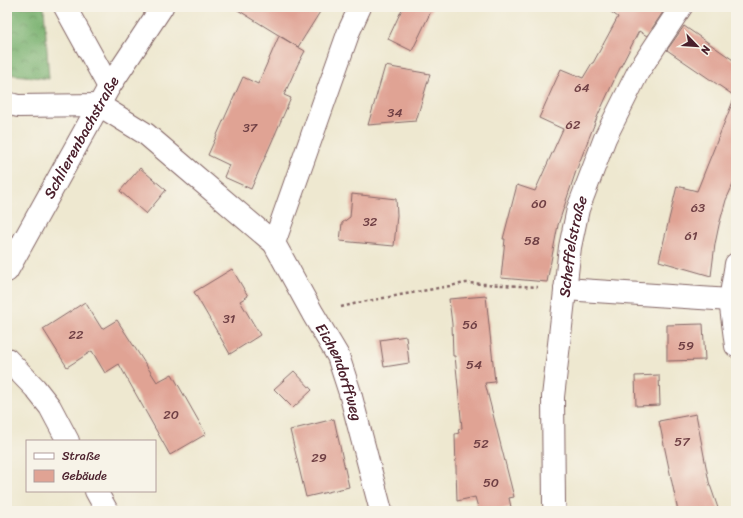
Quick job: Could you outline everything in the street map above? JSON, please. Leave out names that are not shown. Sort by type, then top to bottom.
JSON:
[{"type":"street","points":[[7,103],[18,106],[104,96],[66,7]]},
{"type":"street","name":"Schlierenbachstraße","points":[[7,271],[104,96],[162,7]]},
{"type":"street","points":[[274,242],[349,31],[360,7]]},
{"type":"street","name":"Scheffelstraße","points":[[555,511],[552,397],[570,247],[578,209],[605,138],[638,72],[681,7]]},
{"type":"street","name":"Eichendorffweg","points":[[104,96],[146,134],[274,242],[313,314],[338,356],[350,393],[380,511]]},
{"type":"street","points":[[736,264],[730,300],[736,346]]},
{"type":"street","points":[[565,289],[730,300]]},
{"type":"street","points":[[7,359],[35,388],[50,407],[67,440]]},
{"type":"street","points":[[97,492],[107,511]]},
{"type":"path","points":[[362,302],[466,283],[513,286]]},
{"type":"green space","points":[[7,7],[44,7],[49,79],[7,74]]},
{"type":"building","points":[[233,7],[323,7],[298,47]]},
{"type":"building","points":[[403,7],[433,7],[412,51],[388,39]]},
{"type":"building","points":[[604,7],[656,7],[663,12],[647,36],[639,31],[598,115],[576,171],[558,225],[547,282],[501,278],[505,239],[503,239],[517,185],[535,191],[563,129],[539,118],[561,69],[583,78],[593,63],[618,17]]},
{"type":"building","points":[[684,26],[736,62],[736,178],[726,200],[719,225],[711,276],[659,261],[677,186],[697,191],[735,96],[667,50]]},
{"type":"building","points":[[279,36],[305,51],[284,95],[291,98],[251,189],[224,177],[229,165],[208,155],[243,77],[258,84]]},
{"type":"building","points":[[385,66],[430,74],[416,121],[368,125]]},
{"type":"building","points":[[140,168],[166,190],[146,214],[120,191]]},
{"type":"building","points":[[352,194],[396,199],[397,215],[394,246],[340,241],[342,223],[350,217]]},
{"type":"building","points":[[232,269],[248,296],[240,301],[260,335],[230,354],[194,292]]},
{"type":"building","points":[[486,296],[495,382],[485,383],[514,497],[509,498],[511,507],[495,511],[479,511],[475,497],[457,501],[455,434],[459,433],[458,429],[462,428],[455,356],[453,356],[452,324],[449,299]]},
{"type":"building","points":[[85,302],[102,329],[117,320],[157,382],[172,374],[206,434],[170,455],[119,364],[105,373],[92,351],[67,367],[43,329]]},
{"type":"building","points":[[703,324],[705,360],[667,361],[667,325]]},
{"type":"building","points":[[406,336],[409,363],[384,367],[380,340]]},
{"type":"building","points":[[294,371],[312,390],[293,408],[274,389]]},
{"type":"building","points":[[659,375],[660,405],[636,406],[635,376]]},
{"type":"building","points":[[696,414],[709,482],[719,511],[678,511],[659,421]]},
{"type":"building","points":[[334,419],[349,487],[306,497],[290,430]]}]
